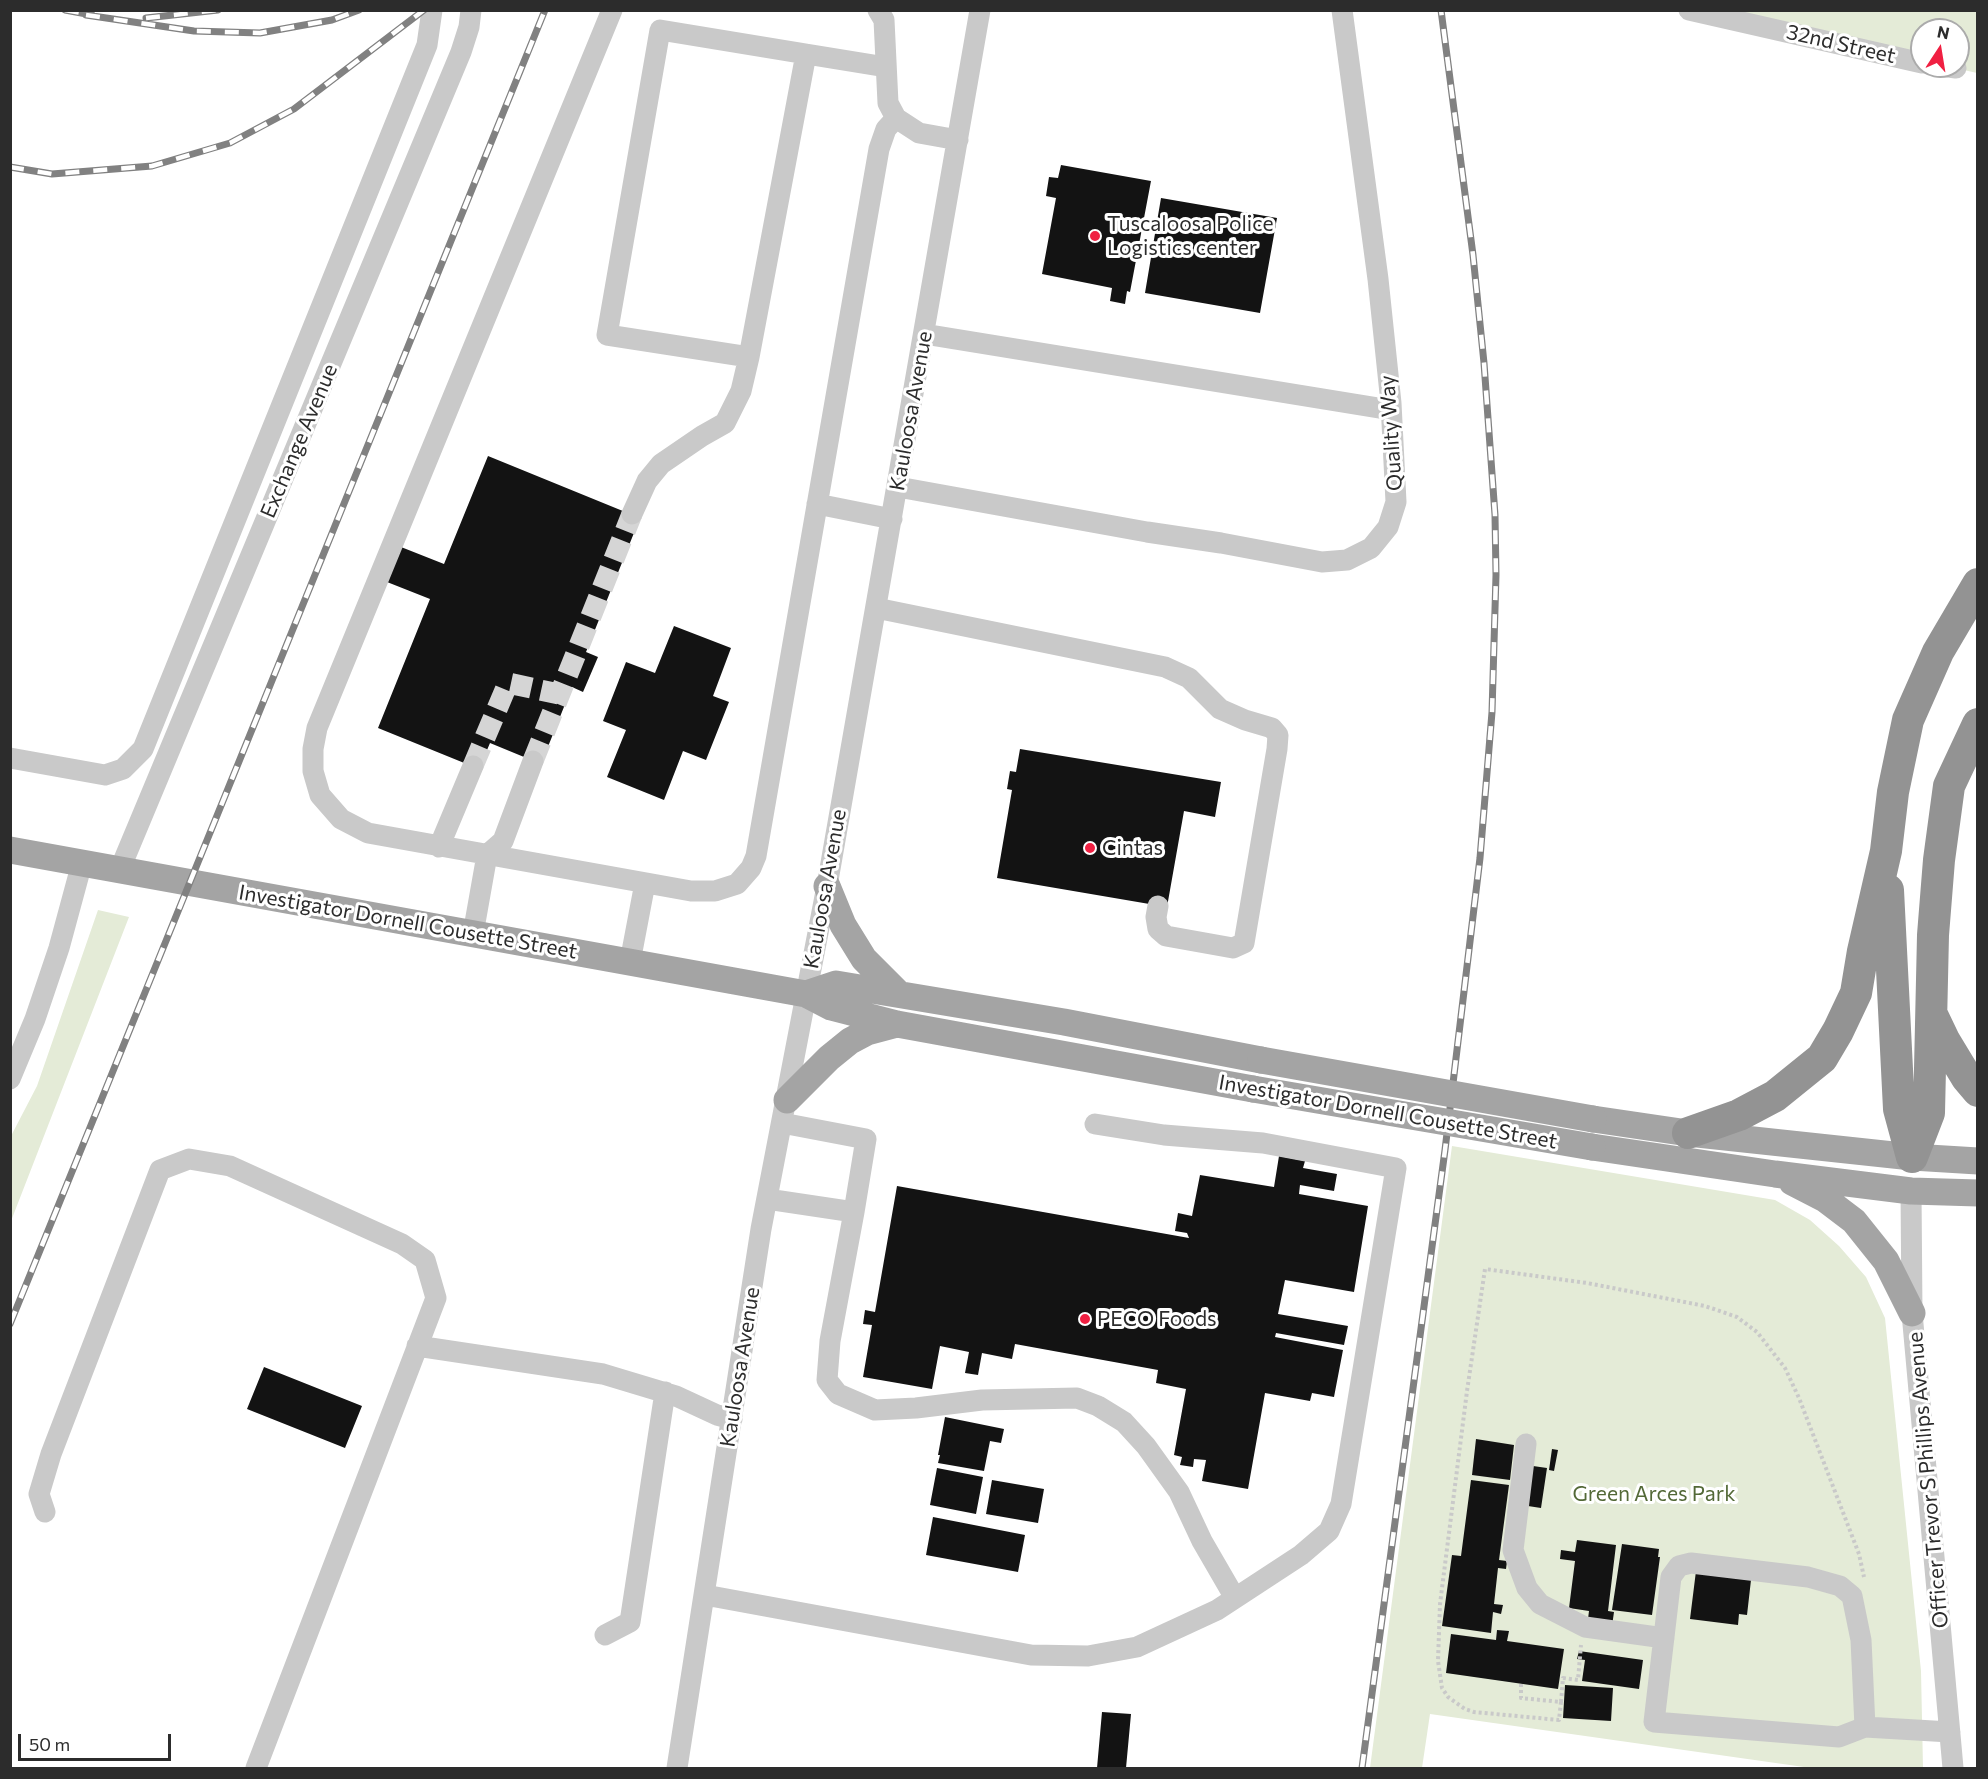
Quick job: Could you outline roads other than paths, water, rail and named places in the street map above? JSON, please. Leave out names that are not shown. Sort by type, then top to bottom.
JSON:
[{"type":"highway","points":[[1688,1133],[1739,1115],[1775,1096],[1822,1058],[1838,1031],[1856,993],[1863,951],[1886,852],[1893,792],[1908,720],[1938,652],[1977,584]]},
{"type":"highway","points":[[1912,1156],[1929,1113],[1934,935],[1939,860],[1948,786],[1977,724]]},
{"type":"highway","points":[[1886,852],[1899,1109],[1912,1156]]},
{"type":"highway","points":[[1933,1016],[1944,1040],[1977,1090]]},
{"type":"main road","name":"Investigator Dornell Cousette Street","points":[[10,850],[806,994],[831,1006],[897,1024],[1253,1089],[1592,1147],[1774,1174],[1911,1191],[1977,1193]]},
{"type":"main road","points":[[827,886],[843,925],[864,959],[899,994]]},
{"type":"main road","name":"Investigator Dornell Cousette Street","points":[[806,994],[836,984],[1064,1022],[1261,1060],[1593,1119],[1688,1133],[1977,1161]]},
{"type":"main road","points":[[784,1112],[829,1058],[850,1041],[867,1032],[897,1024]]},
{"type":"main road","points":[[1911,1191],[1912,1156]]},
{"type":"main road","points":[[1774,1174],[1825,1199],[1854,1221],[1886,1261],[1912,1313]]},
{"type":"street","points":[[10,758],[105,776],[123,769],[143,749],[427,45],[432,10]]},
{"type":"street","name":"Exchange Avenue","points":[[120,869],[461,52],[469,27],[471,10]]},
{"type":"street","points":[[612,10],[317,728],[313,749],[313,771],[320,795],[341,819],[368,833],[691,891],[715,891],[736,884],[751,868],[756,856],[879,149],[886,129],[896,118]]},
{"type":"street","points":[[878,10],[884,20],[888,103],[896,118],[919,133],[958,140]]},
{"type":"street","name":"Kauloosa Avenue","points":[[677,1768],[767,1199],[827,886],[980,10]]},
{"type":"street","name":"Quality Way","points":[[898,487],[1147,532],[1221,543],[1297,559],[1322,562],[1347,560],[1371,548],[1388,527],[1396,502],[1391,410],[1378,279],[1342,10]]},
{"type":"street","name":"32nd Street","points":[[1689,10],[1910,60]]},
{"type":"street","points":[[749,357],[607,335],[660,30],[886,67]]},
{"type":"street","points":[[632,514],[647,481],[661,464],[725,423],[741,391],[807,54]]},
{"type":"street","points":[[924,334],[1391,410]]},
{"type":"street","points":[[817,504],[892,519]]},
{"type":"street","points":[[876,608],[1165,667],[1189,678],[1220,708],[1245,720],[1272,728],[1278,735],[1277,749],[1244,943],[1233,948],[1166,936],[1158,929],[1156,917],[1158,906]]},
{"type":"street","points":[[473,934],[487,855],[503,841],[533,761]]},
{"type":"street","points":[[439,847],[473,766]]},
{"type":"street","points":[[10,1079],[35,1019],[59,948],[82,863]]},
{"type":"street","points":[[630,962],[645,883]]},
{"type":"street","points":[[784,1112],[866,1139],[830,1341],[827,1380],[838,1394],[875,1410],[916,1408],[982,1400],[1077,1398],[1098,1406],[1124,1422],[1146,1446],[1179,1492],[1202,1541],[1235,1598]]},
{"type":"street","points":[[705,1595],[1031,1655],[1088,1656],[1137,1647],[1217,1610],[1301,1555],[1329,1531],[1341,1504],[1396,1168],[1263,1143],[1164,1135],[1095,1124]]},
{"type":"street","points":[[45,1512],[39,1494],[51,1454],[160,1170],[189,1159],[230,1166],[402,1244],[425,1260],[436,1298],[256,1768]]},
{"type":"street","name":"Officer Trevor S Phillips Avenue","points":[[1911,1191],[1912,1313],[1953,1768]]},
{"type":"street","points":[[767,1199],[854,1212]]},
{"type":"street","points":[[417,1346],[603,1374],[665,1392],[717,1415],[732,1419]]},
{"type":"street","points":[[605,1635],[630,1622],[665,1392]]},
{"type":"street","points":[[1526,1444],[1513,1550],[1527,1588],[1540,1604],[1585,1627],[1664,1638]]},
{"type":"street","points":[[1865,1727],[1861,1640],[1852,1596],[1840,1586],[1808,1577],[1691,1563],[1679,1566],[1671,1577],[1654,1722],[1839,1737],[1865,1727],[1950,1732]]},
{"type":"tunnel","points":[[533,761],[632,514]]},
{"type":"tunnel","points":[[473,766],[508,683],[559,694]]},
{"type":"railway","points":[[65,10],[92,15]]},
{"type":"railway","points":[[146,18],[218,10]]},
{"type":"railway","points":[[86,15],[194,31],[260,33],[332,20],[359,10]]},
{"type":"railway","points":[[10,167],[52,174],[152,166],[230,143],[294,109],[424,10]]},
{"type":"railway","points":[[10,1324],[545,10]]},
{"type":"railway","points":[[1362,1768],[1445,1150],[1480,858],[1492,712],[1496,575],[1495,515],[1484,363],[1473,255],[1441,10]]},
{"type":"place","name":"Tuscaloosa Police Logistics center","points":[[1095,236]]},
{"type":"place","name":"Cintas","points":[[1090,848]]},
{"type":"place","name":"PECO Foods","points":[[1085,1319]]},
{"type":"park label","name":"Green Arces Park","points":[[1654,1494]]}]
